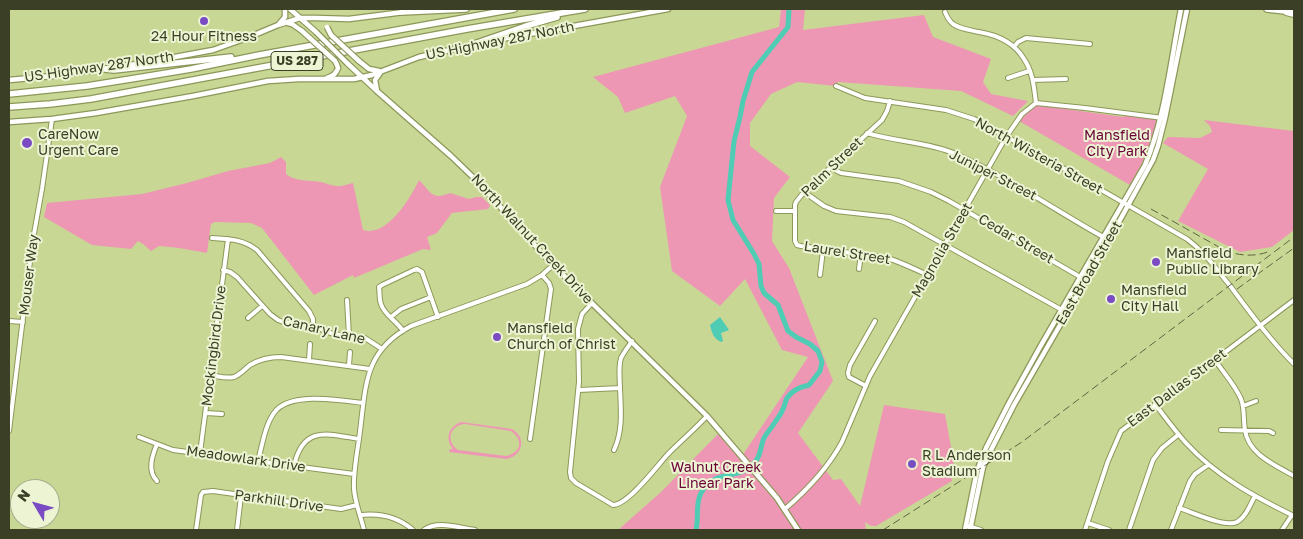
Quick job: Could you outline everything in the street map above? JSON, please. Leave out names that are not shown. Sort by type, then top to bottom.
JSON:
[{"type":"highway","points":[[402,12],[466,9]]},
{"type":"highway","name":"US 287","points":[[9,94],[87,86],[192,69],[251,56],[514,9]]},
{"type":"highway","name":"US 287","points":[[9,107],[91,99],[585,9]]},
{"type":"highway","points":[[1267,9],[1294,12]]},
{"type":"highway","points":[[471,45],[568,12]]},
{"type":"highway","points":[[105,68],[114,70],[251,56]]},
{"type":"main road","points":[[278,25],[285,17],[285,9]]},
{"type":"main road","name":"North Walnut Creek Drive","points":[[290,9],[362,78],[476,180],[553,265],[707,416],[759,475],[785,509],[798,530]]},
{"type":"main road","name":"US Highway 287 North","points":[[9,80],[53,76],[213,50],[300,18],[349,19],[422,9]]},
{"type":"main road","name":"US Highway 287 North","points":[[9,122],[52,119],[167,101],[268,81],[362,78],[419,57],[471,45],[668,9]]},
{"type":"main road","name":"East Broad Street","points":[[968,528],[977,483],[997,432],[1011,404],[1067,313],[1104,238],[1147,167],[1156,145],[1168,90],[1180,9]]},
{"type":"main road","name":"East Broad Street","points":[[1168,90],[1181,42],[1187,9]]},
{"type":"main road","points":[[340,19],[329,23],[327,27],[331,35],[368,69],[382,71]]},
{"type":"main road","points":[[278,25],[292,24],[335,61],[338,65],[337,72],[324,79]]},
{"type":"main road","points":[[1175,40],[1181,42]]},
{"type":"main road","points":[[378,92],[375,80],[382,71]]},
{"type":"main road","name":"East Broad Street","points":[[1024,382],[1062,310],[1109,240],[1126,204]]},
{"type":"street","points":[[1267,9],[1294,15]]},
{"type":"street","points":[[944,12],[948,20],[959,28],[996,36],[1004,39],[1014,47],[1023,57],[1033,80],[1036,103],[1163,118]]},
{"type":"street","points":[[1014,47],[1018,42],[1026,38],[1090,44]]},
{"type":"street","points":[[1008,78],[1029,70]]},
{"type":"street","points":[[1033,80],[1066,79]]},
{"type":"street","name":"North Wisteria Street","points":[[836,86],[865,98],[946,110],[974,120],[1047,159],[1187,239],[1215,266],[1260,325],[1294,364]]},
{"type":"street","name":"Palm Street","points":[[795,241],[796,202],[804,192],[885,117],[890,101]]},
{"type":"street","name":"Magnolia Street","points":[[785,509],[822,472],[832,459],[842,442],[866,386],[987,170],[1022,114],[1036,103]]},
{"type":"street","name":"Mouser Way","points":[[9,431],[11,397],[52,119]]},
{"type":"street","name":"Juniper Street","points":[[867,134],[939,148],[955,154],[987,170],[1109,240]]},
{"type":"street","name":"Cedar Street","points":[[832,166],[839,172],[888,178],[919,187],[965,210],[1084,278]]},
{"type":"street","points":[[804,192],[824,206],[836,211],[890,217],[904,222],[1067,313]]},
{"type":"street","points":[[776,211],[795,210]]},
{"type":"street","points":[[212,238],[238,240],[247,243],[257,250],[309,312],[313,319],[313,326]]},
{"type":"street","name":"Mockingbird Drive","points":[[200,454],[228,239]]},
{"type":"street","name":"Laurel Street","points":[[795,241],[797,245],[801,246],[896,260],[928,275]]},
{"type":"street","points":[[820,275],[823,250]]},
{"type":"street","points":[[859,269],[861,254]]},
{"type":"street","points":[[364,530],[354,491],[354,474],[367,378],[382,348],[403,331],[527,284],[542,275],[553,265]]},
{"type":"street","points":[[403,331],[381,304],[379,287],[417,269],[422,272],[438,317]]},
{"type":"street","name":"Canary Lane","points":[[223,270],[237,277],[270,315],[278,320],[313,326],[328,333],[365,338],[382,348]]},
{"type":"street","points":[[530,439],[551,289],[549,283],[542,275]]},
{"type":"street","points":[[391,317],[401,309],[431,297]]},
{"type":"street","points":[[347,300],[348,336]]},
{"type":"street","name":"East Dallas Street","points":[[1085,530],[1118,435],[1125,427],[1294,300]]},
{"type":"street","points":[[592,303],[582,314],[578,329],[580,367],[570,472],[576,483],[612,504],[618,504],[628,498],[668,454],[707,416]]},
{"type":"street","points":[[248,318],[262,306]]},
{"type":"street","points":[[9,321],[23,322]]},
{"type":"street","points":[[866,386],[849,377],[848,369],[875,321]]},
{"type":"street","points":[[614,450],[619,440],[621,429],[620,362],[632,341]]},
{"type":"street","points":[[309,360],[310,344]]},
{"type":"street","points":[[349,366],[350,352]]},
{"type":"street","points":[[210,375],[225,378],[234,377],[261,360],[281,356],[370,369]]},
{"type":"street","points":[[1215,360],[1240,396],[1243,406],[1245,430],[1250,445],[1255,451],[1294,476]]},
{"type":"street","points":[[578,390],[620,388]]},
{"type":"street","points":[[258,461],[270,417],[281,405],[310,399],[363,402]]},
{"type":"street","points":[[1243,406],[1256,402]]},
{"type":"street","points":[[1155,404],[1178,435],[1208,465],[1234,484],[1293,516],[1282,530]]},
{"type":"street","points":[[206,413],[222,414]]},
{"type":"street","points":[[1221,430],[1269,431],[1273,434]]},
{"type":"street","points":[[294,466],[301,446],[308,438],[326,434],[359,438]]},
{"type":"street","points":[[1128,530],[1153,460],[1162,448],[1178,435]]},
{"type":"street","name":"Meadowlark Drive","points":[[139,437],[173,450],[354,474]]},
{"type":"street","points":[[157,444],[151,465],[153,476],[157,481]]},
{"type":"street","points":[[1171,530],[1190,481],[1195,474],[1208,465]]},
{"type":"street","name":"Parkhill Drive","points":[[196,530],[201,493],[203,492],[341,509],[357,504]]},
{"type":"street","points":[[237,530],[241,496]]},
{"type":"street","points":[[1179,508],[1221,522],[1233,523],[1242,518],[1255,496]]},
{"type":"street","points":[[361,515],[385,515],[402,522],[413,530]]},
{"type":"street","points":[[1088,523],[1109,530]]},
{"type":"street","points":[[424,530],[436,524],[475,530]]},
{"type":"street","points":[[968,528],[981,530]]},
{"type":"green space","name":"Walnut Creek Linear Park","points":[[781,9],[805,9],[803,30],[924,15],[933,37],[991,59],[983,82],[991,94],[1028,101],[1013,116],[961,91],[838,82],[836,86],[797,82],[771,94],[750,123],[750,146],[790,177],[774,198],[772,241],[789,268],[833,381],[798,433],[833,480],[841,479],[860,506],[884,405],[945,414],[953,458],[954,470],[951,474],[952,481],[876,526],[871,526],[865,522],[866,530],[618,530],[661,492],[718,434],[740,459],[808,357],[782,350],[745,279],[720,306],[672,271],[660,187],[687,116],[675,96],[625,113],[618,97],[593,77],[779,27]]},
{"type":"green space","name":"Mansfield City Park","points":[[1037,105],[1124,117],[1126,111],[1156,115],[1156,124],[1151,143],[1130,185],[1019,121]]},
{"type":"green space","points":[[1204,120],[1294,131],[1294,230],[1272,247],[1240,252],[1178,221],[1208,169],[1163,143],[1168,137],[1200,138],[1212,132],[1210,126]]},
{"type":"green space","points":[[281,157],[286,162],[286,174],[290,177],[333,186],[353,183],[363,230],[372,231],[381,228],[389,222],[404,205],[419,180],[432,194],[438,196],[450,193],[469,199],[482,197],[490,205],[488,209],[452,213],[437,233],[427,237],[431,250],[423,249],[354,278],[353,275],[314,295],[262,228],[251,223],[215,222],[211,224],[207,253],[159,246],[151,251],[138,241],[131,249],[92,245],[44,217],[47,203],[142,194],[228,171],[270,163]]},
{"type":"green space","points":[[461,422],[512,429],[520,437],[521,446],[516,454],[506,459],[449,452],[450,449],[453,449],[449,441],[449,434],[457,424]],"holes":[[[465,424],[511,431],[518,438],[519,446],[515,452],[506,456],[458,450],[451,438],[453,430]]]},
{"type":"water","points":[[720,317],[729,330],[721,333],[723,341],[721,342],[713,335],[710,325]]},
{"type":"waterway","points":[[696,530],[699,497],[706,485],[720,477],[749,468],[755,462],[759,456],[764,438],[784,408],[787,398],[796,389],[809,385],[820,371],[822,362],[818,351],[788,331],[778,305],[764,293],[761,286],[759,264],[733,220],[728,200],[734,141],[752,72],[788,27],[789,9]]},
{"type":"railway","points":[[1151,209],[1226,251],[1248,255],[1270,251]]},
{"type":"railway","points":[[883,530],[1022,442],[1294,237]]},
{"type":"railway","points":[[1237,289],[1294,248]]},
{"type":"place","name":"24 Hour Fitness","points":[[204,21]]},
{"type":"place","name":"CareNow Urgent Care","points":[[27,143]]},
{"type":"place","name":"Mansfield Public Library","points":[[1156,262]]},
{"type":"place","name":"Mansfield City Hall","points":[[1111,299]]},
{"type":"place","name":"Mansfield Church of Christ","points":[[497,337]]},
{"type":"place","name":"R L Anderson Stadium","points":[[912,464]]}]
